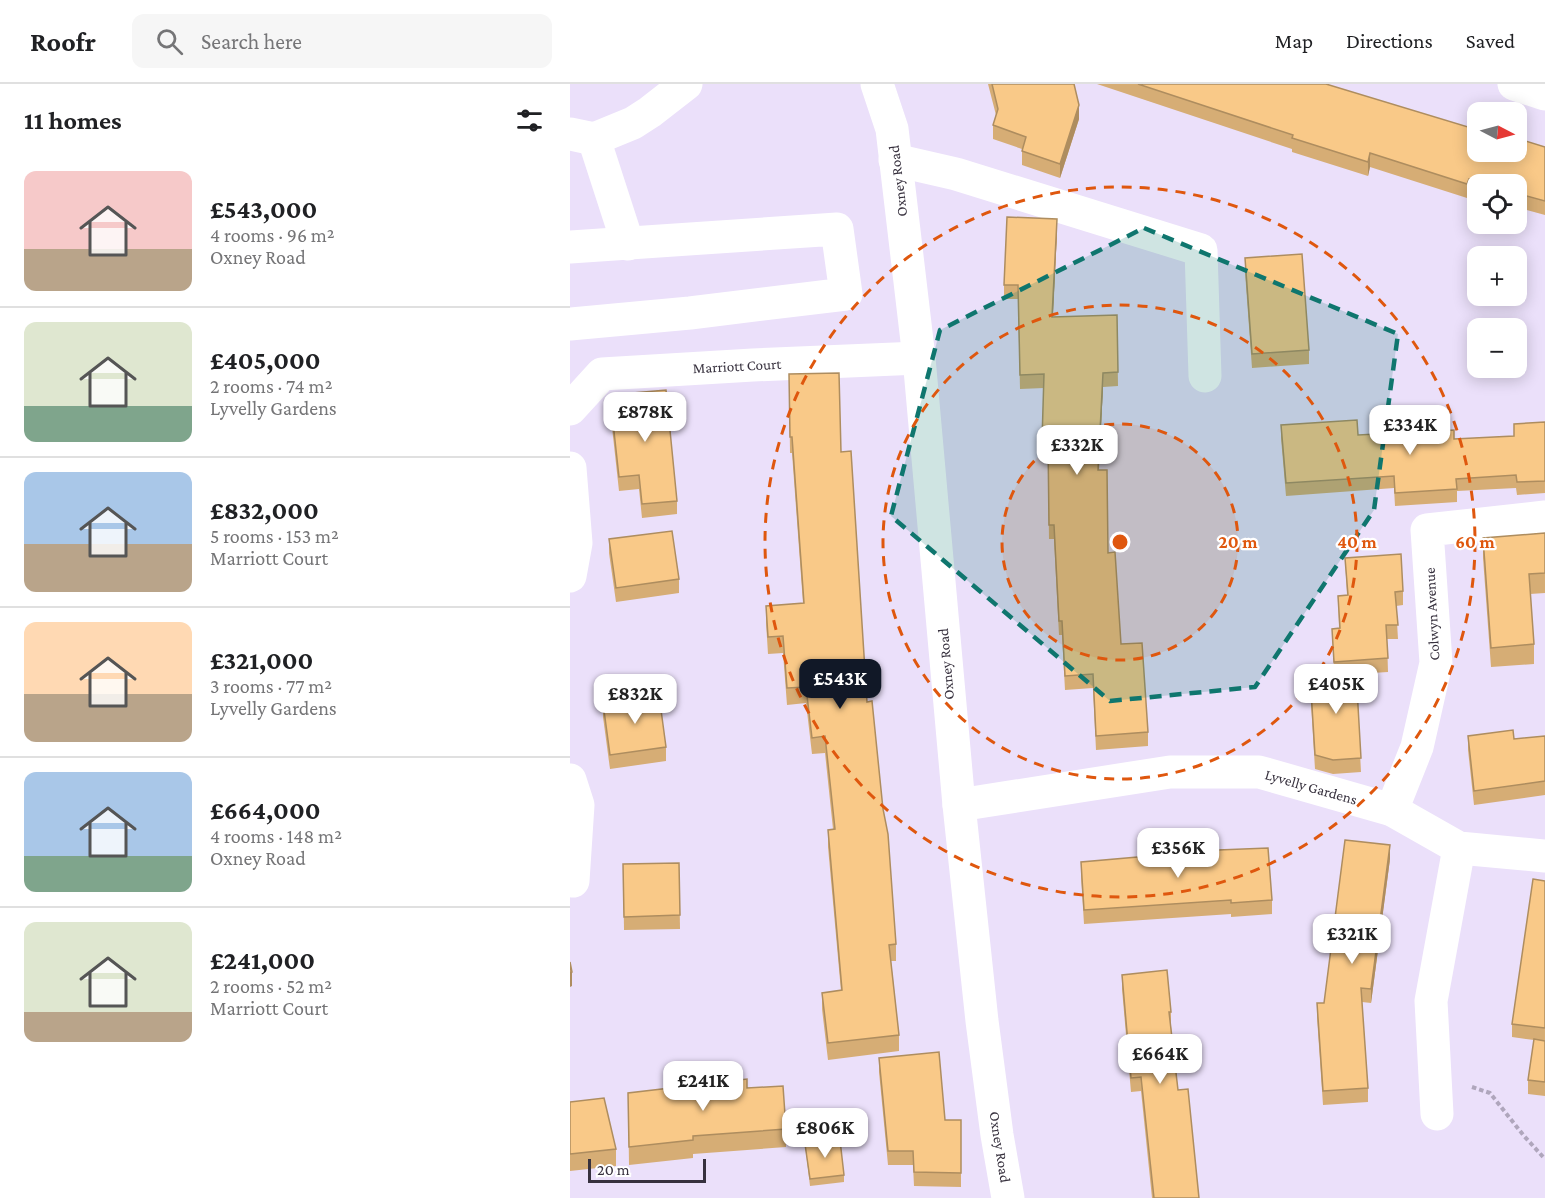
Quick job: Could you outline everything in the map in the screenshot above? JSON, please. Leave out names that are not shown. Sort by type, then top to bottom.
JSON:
[{"type":"street","points":[[628,244],[582,136],[633,123],[657,98],[686,84]]},
{"type":"street","name":"Oxney Road","points":[[854,84],[893,144]]},
{"type":"street","name":"Oxney Road","points":[[877,84],[893,144],[919,358],[959,805],[982,1021],[1008,1198]]},
{"type":"street","points":[[1514,84],[1545,94]]},
{"type":"street","points":[[893,144],[956,174],[1202,250],[1206,376]]},
{"type":"street","points":[[570,248],[837,229],[846,294],[690,313],[570,324]]},
{"type":"street","name":"Marriott Court","points":[[570,409],[602,374],[919,358]]},
{"type":"street","points":[[570,468],[576,543],[570,576]]},
{"type":"street","name":"Colwyn Avenue","points":[[1392,810],[1417,747],[1436,663],[1427,530],[1545,517]]},
{"type":"street","name":"Lyvelly Gardens","points":[[959,805],[1170,772],[1259,772],[1392,810],[1459,848],[1545,856]]},
{"type":"street","points":[[570,780],[578,805],[573,881]]},
{"type":"street","points":[[1437,1113],[1431,1001],[1459,848]]},
{"type":"path","points":[[1435,1075],[1490,1093],[1545,1159]]},
{"type":"highlighted area","points":[[1144,228],[1398,334],[1374,510],[1255,687],[1110,701],[891,516],[940,330]]},
{"type":"building","points":[[992,84],[1074,84],[1079,105],[1060,164],[1022,151],[1026,137],[993,125],[998,109]]},
{"type":"building","points":[[1138,84],[1326,84],[1467,127],[1467,162],[1527,162],[1527,141],[1545,147],[1545,201],[1527,196],[1527,174],[1467,174],[1467,184],[1370,153],[1368,162],[1292,138],[1293,135]]},
{"type":"building","points":[[1007,217],[1057,219],[1052,317],[1117,315],[1118,372],[1103,373],[1098,470],[1107,470],[1108,553],[1115,552],[1121,644],[1142,643],[1148,732],[1096,736],[1093,674],[1065,676],[1062,621],[1059,621],[1054,525],[1049,525],[1048,441],[1042,441],[1044,374],[1020,375],[1018,285],[1004,285]]},
{"type":"building","points":[[1302,254],[1309,350],[1252,354],[1245,258]]},
{"type":"building","points":[[839,373],[841,452],[851,451],[867,702],[872,701],[883,809],[888,834],[896,944],[889,945],[899,1035],[828,1043],[822,993],[842,990],[828,830],[835,829],[825,736],[812,738],[806,687],[787,688],[783,636],[768,637],[766,606],[804,603],[792,437],[790,437],[789,374]]},
{"type":"building","points":[[666,390],[677,501],[642,504],[639,475],[619,477],[610,395]]},
{"type":"building","points":[[1357,420],[1358,435],[1454,430],[1454,439],[1514,436],[1514,424],[1545,422],[1545,481],[1517,482],[1516,475],[1456,479],[1457,489],[1395,493],[1394,476],[1286,483],[1281,425]]},
{"type":"building","points":[[672,531],[679,579],[616,588],[609,539]]},
{"type":"building","points":[[1545,533],[1545,573],[1529,574],[1534,644],[1491,648],[1483,538]]},
{"type":"building","points":[[1401,554],[1403,591],[1395,592],[1398,625],[1386,625],[1388,658],[1334,662],[1332,629],[1340,628],[1338,596],[1348,595],[1345,558]]},
{"type":"building","points":[[1356,671],[1361,758],[1333,760],[1315,755],[1310,674]]},
{"type":"building","points":[[659,695],[666,747],[610,755],[603,703]]},
{"type":"building","points":[[1513,730],[1514,739],[1545,736],[1545,781],[1474,791],[1468,736]]},
{"type":"building","points":[[1345,840],[1390,845],[1371,989],[1361,988],[1368,1088],[1323,1091],[1317,1003],[1324,1003]]},
{"type":"building","points":[[1268,848],[1272,900],[1231,903],[1231,900],[1084,910],[1081,862]]},
{"type":"building","points":[[679,863],[680,915],[624,917],[623,864]]},
{"type":"building","points":[[1533,879],[1545,881],[1545,1028],[1512,1024]]},
{"type":"building","points":[[1167,970],[1171,1012],[1169,1012],[1178,1090],[1188,1089],[1199,1198],[1154,1198],[1141,1077],[1131,1078],[1122,975]]},
{"type":"building","points":[[1534,1039],[1545,1041],[1545,1082],[1528,1080]]},
{"type":"building","points":[[939,1052],[945,1120],[961,1120],[961,1173],[914,1172],[913,1151],[888,1151],[879,1058]]},
{"type":"building","points":[[747,1079],[747,1088],[783,1086],[786,1129],[693,1136],[693,1140],[629,1147],[628,1093]]},
{"type":"building","points":[[604,1098],[616,1149],[570,1154],[570,1102]]},
{"type":"building","points":[[840,1140],[844,1175],[810,1179],[805,1144]]}]
